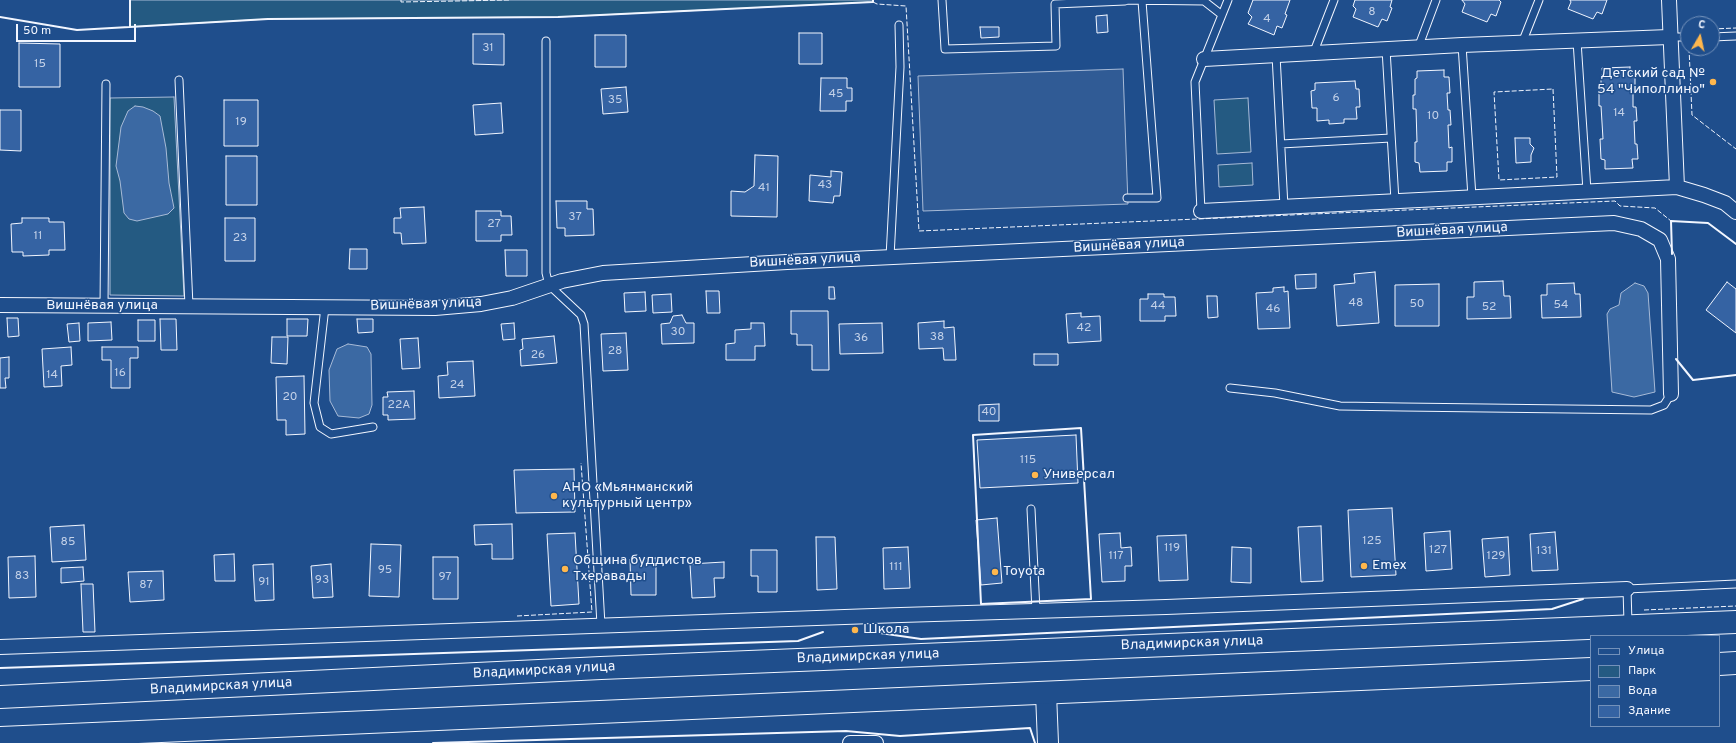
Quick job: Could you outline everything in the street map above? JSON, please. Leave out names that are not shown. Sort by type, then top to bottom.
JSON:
[{"type":"highway","name":"Владимирская улица","points":[[0,697],[601,668],[1736,622]]},
{"type":"highway","points":[[1720,664],[1736,663]]},
{"type":"highway","points":[[0,738],[1590,669]]},
{"type":"street","points":[[1669,0],[1669,37],[1677,187]]},
{"type":"street","points":[[1204,59],[1462,45],[1669,37]]},
{"type":"street","points":[[1201,211],[1677,187],[1725,203],[1736,212]]},
{"type":"street","name":"Вишнёвая улица","points":[[0,305],[435,308],[480,304],[512,298],[562,281],[603,273],[890,257],[1614,223],[1641,229],[1660,240],[1668,259],[1671,394]]},
{"type":"street","points":[[0,647],[601,625],[1166,607],[1627,589]]},
{"type":"street","points":[[1046,693],[1048,743]]},
{"type":"street","points":[[850,743],[876,743]]},
{"type":"lane","points":[[942,0],[945,49],[1056,46],[1055,4],[1125,0],[1204,1],[1222,15]]},
{"type":"lane","points":[[1201,211],[1195,82],[1228,0]]},
{"type":"lane","points":[[1313,54],[1334,0]]},
{"type":"lane","points":[[1418,48],[1436,0]]},
{"type":"lane","points":[[1522,43],[1539,0]]},
{"type":"lane","points":[[1127,198],[1157,198],[1142,1]]},
{"type":"lane","points":[[890,257],[900,67],[899,25]]},
{"type":"lane","points":[[1720,37],[1736,36]]},
{"type":"lane","points":[[1669,37],[1680,37]]},
{"type":"lane","points":[[546,41],[546,273],[549,285],[581,315],[584,324],[601,625]]},
{"type":"lane","points":[[1577,41],[1587,191]]},
{"type":"lane","points":[[1462,45],[1472,197]]},
{"type":"lane","points":[[1386,49],[1394,201]]},
{"type":"lane","points":[[1276,55],[1284,207]]},
{"type":"lane","points":[[180,80],[189,306]]},
{"type":"lane","points":[[104,306],[106,84]]},
{"type":"lane","points":[[1281,144],[1391,138]]},
{"type":"lane","points":[[325,307],[314,403],[320,427],[331,434],[373,427]]},
{"type":"lane","points":[[1230,388],[1275,393],[1340,406],[1403,407],[1651,410],[1664,405],[1671,394]]},
{"type":"lane","points":[[1031,509],[1036,611]]},
{"type":"lane","points":[[1628,627],[1627,589],[1736,584]]},
{"type":"green space","points":[[130,0],[873,0],[873,2],[558,17],[268,19],[130,27]]},
{"type":"green space","points":[[174,97],[184,296],[110,295],[110,98]]},
{"type":"green space","points":[[1248,98],[1251,152],[1217,154],[1214,100]]},
{"type":"green space","points":[[1252,163],[1253,185],[1219,187],[1218,165]]},
{"type":"shaded area","points":[[1123,69],[1128,204],[923,211],[918,76]]},
{"type":"water","points":[[135,106],[153,111],[160,116],[174,208],[168,214],[137,221],[129,219],[124,213],[120,181],[116,166],[121,127],[128,111]]},
{"type":"water","points":[[1635,283],[1644,286],[1648,293],[1655,392],[1634,397],[1612,392],[1607,314],[1610,309],[1619,305],[1621,293]]},
{"type":"water","points":[[348,344],[367,347],[371,354],[372,405],[369,414],[359,418],[338,416],[330,401],[329,370],[337,349]]},
{"type":"building","points":[[1253,0],[1290,0],[1285,14],[1287,15],[1282,28],[1277,26],[1274,35],[1248,24],[1252,17],[1248,13]]},
{"type":"building","points":[[1355,0],[1392,0],[1390,7],[1392,8],[1387,21],[1382,19],[1378,27],[1353,17],[1356,9],[1353,6]]},
{"type":"building","points":[[1462,0],[1499,0],[1501,2],[1496,16],[1491,14],[1487,22],[1462,12],[1465,4]]},
{"type":"building","points":[[1570,0],[1607,0],[1602,14],[1597,12],[1593,19],[1568,9],[1571,2]]},
{"type":"building","points":[[1107,15],[1108,32],[1097,33],[1096,16]]},
{"type":"building","points":[[980,27],[999,27],[999,37],[981,38]]},
{"type":"building","points":[[799,33],[822,33],[822,64],[799,64]]},
{"type":"building","points":[[473,34],[504,34],[504,65],[473,64]]},
{"type":"building","points":[[595,35],[626,35],[626,67],[595,67]]},
{"type":"building","points":[[19,43],[60,44],[60,87],[19,87]]},
{"type":"building","points":[[1630,67],[1630,74],[1635,74],[1633,107],[1636,107],[1637,121],[1634,121],[1635,144],[1637,144],[1638,159],[1632,159],[1633,168],[1605,169],[1605,160],[1601,159],[1600,139],[1603,139],[1601,106],[1599,106],[1601,75],[1603,75],[1602,68]]},
{"type":"building","points":[[1444,70],[1444,77],[1449,77],[1450,93],[1447,93],[1451,125],[1448,125],[1449,148],[1452,147],[1452,162],[1447,162],[1447,171],[1420,172],[1419,163],[1415,162],[1415,142],[1417,142],[1416,109],[1413,109],[1413,95],[1415,95],[1415,79],[1417,78],[1417,71]]},
{"type":"building","points":[[821,78],[847,78],[847,88],[852,88],[852,101],[846,101],[846,111],[820,111]]},
{"type":"building","points":[[1355,81],[1356,89],[1359,89],[1360,107],[1356,107],[1357,119],[1344,119],[1344,123],[1329,124],[1329,120],[1317,121],[1317,108],[1312,108],[1311,91],[1315,90],[1315,83]]},
{"type":"building","points":[[626,87],[628,112],[603,114],[601,89]]},
{"type":"building","points":[[224,100],[258,100],[258,146],[224,146]]},
{"type":"building","points":[[501,103],[503,133],[475,135],[473,105]]},
{"type":"building","points":[[0,110],[21,110],[21,151],[0,150]]},
{"type":"building","points":[[1515,138],[1530,138],[1530,144],[1534,148],[1531,155],[1531,162],[1516,163]]},
{"type":"building","points":[[755,155],[778,156],[777,217],[731,216],[731,191],[745,192],[754,186]]},
{"type":"building","points":[[226,156],[257,156],[257,205],[226,205]]},
{"type":"building","points":[[831,171],[842,172],[840,196],[834,196],[833,203],[809,201],[810,175],[831,177]]},
{"type":"building","points":[[556,201],[587,201],[587,209],[593,209],[594,235],[565,236],[565,228],[557,228]]},
{"type":"building","points":[[424,207],[426,243],[402,244],[401,233],[394,233],[394,218],[401,218],[400,208]]},
{"type":"building","points":[[476,211],[501,211],[501,216],[511,216],[512,235],[501,235],[501,241],[476,241]]},
{"type":"building","points":[[22,218],[49,218],[49,222],[64,222],[65,250],[49,250],[49,255],[23,256],[23,252],[12,252],[11,224],[22,223]]},
{"type":"building","points":[[225,218],[255,218],[255,261],[225,261]]},
{"type":"building","points":[[350,249],[367,249],[367,269],[349,269]]},
{"type":"building","points":[[505,250],[527,250],[527,276],[506,276]]},
{"type":"building","points":[[1375,272],[1379,323],[1337,326],[1334,285],[1355,283],[1354,274]]},
{"type":"building","points":[[1316,274],[1316,288],[1296,289],[1295,275]]},
{"type":"building","points":[[1503,281],[1504,296],[1510,296],[1511,318],[1467,319],[1467,297],[1474,297],[1474,282]]},
{"type":"building","points":[[1727,282],[1736,289],[1736,333],[1706,310]]},
{"type":"building","points":[[1574,283],[1575,294],[1580,294],[1581,317],[1542,318],[1541,295],[1547,295],[1547,284]]},
{"type":"building","points":[[1439,284],[1439,326],[1395,326],[1395,285]]},
{"type":"building","points":[[829,287],[834,287],[835,299],[829,299]]},
{"type":"building","points":[[1284,287],[1284,292],[1288,291],[1290,328],[1258,329],[1256,293],[1273,292],[1273,288]]},
{"type":"building","points":[[706,291],[719,291],[720,313],[707,313]]},
{"type":"building","points":[[645,292],[646,311],[625,312],[624,293]]},
{"type":"building","points":[[671,294],[672,312],[653,313],[652,295]]},
{"type":"building","points":[[1148,294],[1164,294],[1164,297],[1175,297],[1176,316],[1165,316],[1165,321],[1140,321],[1140,299],[1148,299]]},
{"type":"building","points":[[1207,296],[1217,296],[1218,317],[1208,318]]},
{"type":"building","points":[[791,311],[828,311],[829,370],[812,370],[812,345],[797,345],[797,334],[791,334]]},
{"type":"building","points":[[1081,313],[1081,317],[1100,316],[1101,341],[1068,343],[1066,314]]},
{"type":"building","points":[[682,315],[686,323],[694,323],[694,343],[662,344],[661,324],[670,323],[673,316]]},
{"type":"building","points":[[7,318],[18,318],[19,336],[8,337]]},
{"type":"building","points":[[160,319],[176,319],[177,350],[161,350]]},
{"type":"building","points":[[287,319],[308,319],[307,336],[287,336]]},
{"type":"building","points":[[357,319],[373,319],[373,332],[358,333]]},
{"type":"building","points":[[138,320],[155,320],[155,341],[138,341]]},
{"type":"building","points":[[944,321],[944,328],[954,327],[956,360],[944,360],[943,348],[919,349],[918,323]]},
{"type":"building","points":[[111,322],[112,340],[88,341],[88,323]]},
{"type":"building","points":[[79,323],[80,341],[69,342],[67,324]]},
{"type":"building","points":[[514,323],[515,339],[503,340],[501,324]]},
{"type":"building","points":[[751,323],[764,323],[765,346],[755,346],[755,360],[726,360],[726,344],[735,343],[735,330],[751,329]]},
{"type":"building","points":[[882,323],[883,353],[840,354],[839,324]]},
{"type":"building","points":[[626,333],[628,370],[603,371],[601,334]]},
{"type":"building","points":[[554,336],[557,363],[521,366],[520,350],[523,349],[522,339]]},
{"type":"building","points":[[272,337],[288,337],[287,364],[271,363]]},
{"type":"building","points":[[418,338],[420,368],[402,369],[400,339]]},
{"type":"building","points":[[71,347],[72,365],[61,366],[62,386],[44,387],[42,349]]},
{"type":"building","points":[[102,347],[138,347],[138,358],[130,358],[130,388],[111,388],[111,360],[102,360]]},
{"type":"building","points":[[1034,354],[1058,354],[1058,365],[1034,365]]},
{"type":"building","points":[[9,357],[9,378],[5,378],[6,388],[0,388],[0,358]]},
{"type":"building","points":[[473,361],[475,396],[439,398],[438,376],[448,375],[447,362]]},
{"type":"building","points":[[304,376],[305,434],[286,435],[286,420],[277,420],[276,377]]},
{"type":"building","points":[[414,391],[415,419],[388,420],[388,415],[383,415],[383,397],[388,397],[387,392]]},
{"type":"building","points":[[999,404],[999,421],[979,421],[979,405]]},
{"type":"building","points":[[1076,435],[1078,483],[980,488],[977,440]]},
{"type":"building","points":[[574,469],[575,512],[516,513],[514,470]]},
{"type":"building","points":[[1392,508],[1396,575],[1351,577],[1348,510]]},
{"type":"building","points":[[997,518],[1002,583],[981,585],[976,520]]},
{"type":"building","points":[[512,524],[513,559],[492,559],[492,544],[475,545],[474,525]]},
{"type":"building","points":[[84,525],[86,560],[52,562],[50,527]]},
{"type":"building","points":[[1321,526],[1323,581],[1301,582],[1298,527]]},
{"type":"building","points":[[1450,531],[1452,569],[1426,571],[1424,533]]},
{"type":"building","points":[[1555,532],[1558,570],[1532,571],[1530,534]]},
{"type":"building","points":[[575,533],[579,604],[551,606],[547,534]]},
{"type":"building","points":[[1120,533],[1121,548],[1131,547],[1132,566],[1125,566],[1125,581],[1102,582],[1099,534]]},
{"type":"building","points":[[1186,535],[1188,580],[1159,581],[1157,536]]},
{"type":"building","points":[[816,537],[835,537],[837,589],[817,590]]},
{"type":"building","points":[[1508,537],[1510,575],[1485,577],[1482,539]]},
{"type":"building","points":[[371,544],[401,545],[399,597],[369,596]]},
{"type":"building","points":[[908,547],[910,588],[884,589],[883,548]]},
{"type":"building","points":[[1232,547],[1251,548],[1251,583],[1231,582]]},
{"type":"building","points":[[751,550],[777,550],[777,592],[758,592],[758,576],[751,576]]},
{"type":"building","points":[[234,554],[235,581],[215,581],[214,555]]},
{"type":"building","points":[[35,556],[36,597],[9,598],[8,557]]},
{"type":"building","points":[[433,557],[458,557],[458,599],[433,599]]},
{"type":"building","points":[[656,558],[656,595],[631,595],[630,559]]},
{"type":"building","points":[[724,562],[724,578],[714,578],[715,597],[692,598],[690,564]]},
{"type":"building","points":[[273,564],[274,600],[255,601],[253,565]]},
{"type":"building","points":[[331,564],[333,597],[313,598],[311,566]]},
{"type":"building","points":[[83,567],[84,581],[61,583],[61,568]]},
{"type":"building","points":[[163,571],[164,600],[130,602],[128,572]]},
{"type":"building","points":[[81,584],[93,584],[95,632],[83,632]]},
{"type":"fence","points":[[401,0],[401,2],[509,0]]},
{"type":"fence","points":[[873,2],[877,4],[906,6],[919,231],[1615,201],[1620,206],[1655,208],[1671,221]]},
{"type":"fence","points":[[1720,29],[1736,28]]},
{"type":"fence","points":[[1689,56],[1692,115],[1736,149]]},
{"type":"fence","points":[[1553,89],[1557,177],[1499,180],[1494,92],[1553,89]]},
{"type":"fence","points":[[517,616],[592,612],[581,463]]},
{"type":"fence","points":[[1644,610],[1736,606]]},
{"type":"wall","points":[[130,0],[130,27]]},
{"type":"wall","points":[[0,17],[77,30],[268,19],[558,17],[873,2],[873,0]]},
{"type":"wall","points":[[1672,254],[1671,221],[1708,223],[1736,244]]},
{"type":"wall","points":[[1676,359],[1693,380],[1736,375]]},
{"type":"wall","points":[[1081,428],[1091,599],[981,604],[973,435],[1081,428]]},
{"type":"wall","points":[[880,633],[921,639],[1552,609],[1583,599]]},
{"type":"wall","points":[[0,668],[798,641],[823,632]]},
{"type":"wall","points":[[433,743],[846,731],[900,736],[1030,728],[1035,743]]},
{"type":"place","name":"Детский сад № 54 \"Чиполлино\"","points":[[1713,82]]},
{"type":"place","name":"Универсал","points":[[1035,475]]},
{"type":"place","name":"АНО «Мьянманский культурный центр»","points":[[554,496]]},
{"type":"place","name":"Emex","points":[[1364,566]]},
{"type":"place","name":"Община буддистов Тхеравады","points":[[565,569]]},
{"type":"place","name":"Toyota","points":[[995,572]]},
{"type":"place","name":"Школа","points":[[855,630]]}]
